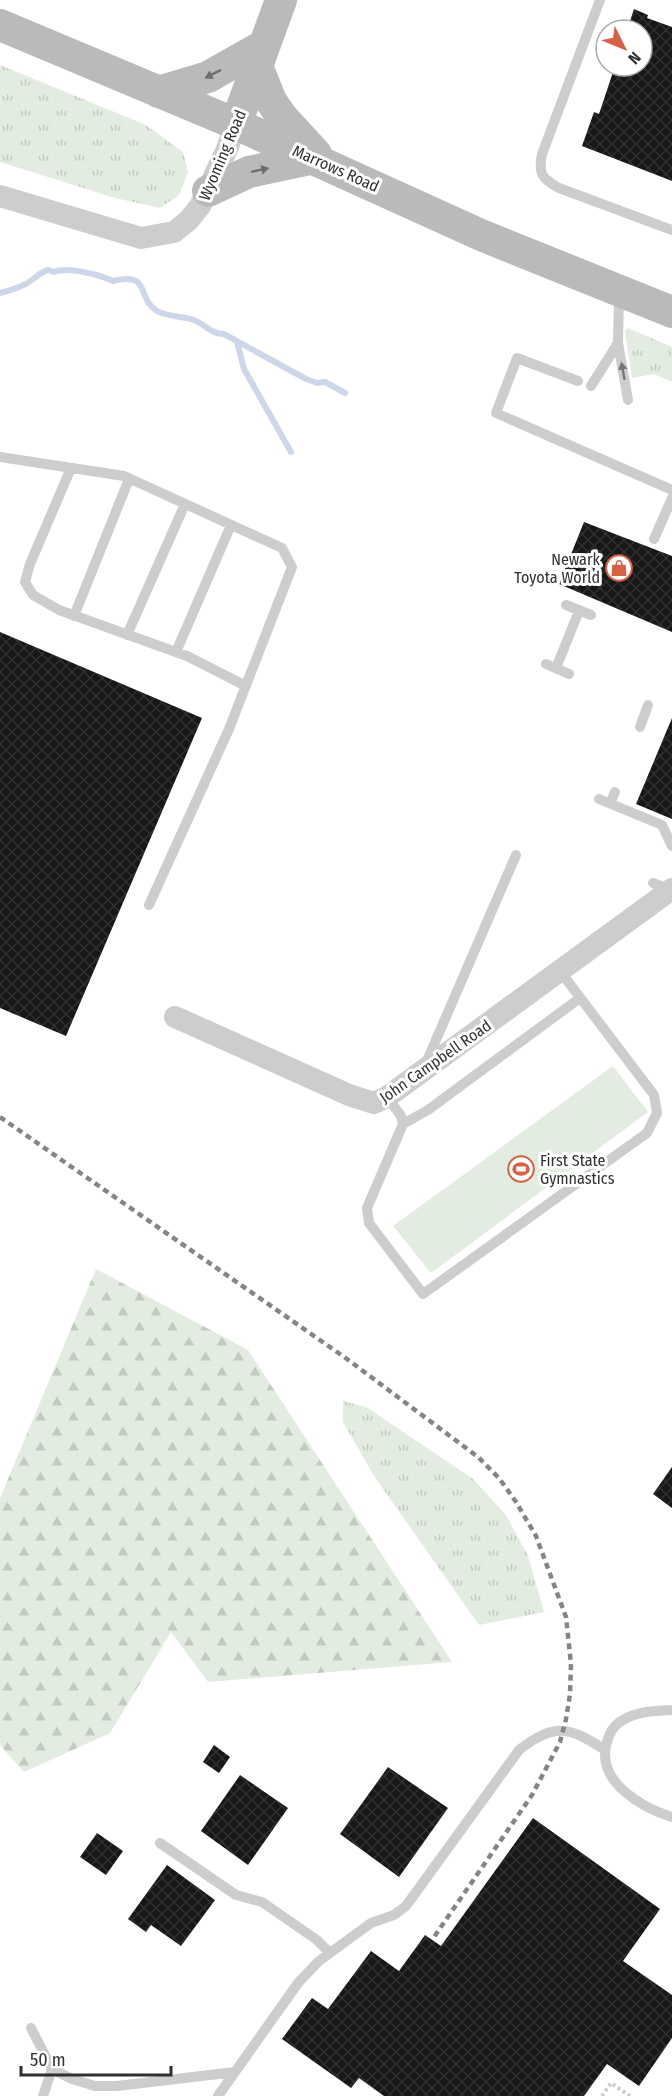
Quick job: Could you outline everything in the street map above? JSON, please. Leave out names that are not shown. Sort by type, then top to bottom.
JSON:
[{"type":"street","name":"Wyoming Road","points":[[0,196],[141,238],[174,232],[189,220],[208,191],[236,124],[281,0]]},
{"type":"street","name":"Marrows Road","points":[[0,25],[236,124],[481,235],[672,312]]},
{"type":"street","points":[[158,92],[208,78],[260,56],[272,101],[282,117],[318,160]]},
{"type":"street","points":[[208,191],[249,172],[318,160]]},
{"type":"street","name":"John Campbell Road","points":[[175,1017],[359,1099],[374,1103],[387,1097],[423,1072],[560,971],[665,887]]},
{"type":"lane","points":[[600,0],[542,154],[539,168],[544,179],[559,188],[672,230]]},
{"type":"lane","points":[[619,290],[618,343],[628,400]]},
{"type":"lane","points":[[591,386],[618,343]]},
{"type":"lane","points":[[578,381],[517,358],[496,414],[672,490]]},
{"type":"lane","points":[[0,457],[124,476],[282,548],[292,567],[229,729],[149,905]]},
{"type":"lane","points":[[71,468],[30,564],[26,582],[33,595],[74,616],[176,652],[246,686]]},
{"type":"lane","points":[[74,616],[129,479]]},
{"type":"lane","points":[[654,539],[672,498]]},
{"type":"lane","points":[[127,635],[185,504]]},
{"type":"lane","points":[[176,652],[231,525]]},
{"type":"lane","points":[[566,605],[591,615]]},
{"type":"lane","points":[[569,674],[551,666],[579,611]]},
{"type":"lane","points":[[640,727],[648,705]]},
{"type":"lane","points":[[615,792],[605,801],[662,825],[672,846]]},
{"type":"lane","points":[[423,1072],[516,855]]},
{"type":"lane","points":[[387,1097],[401,1116],[403,1124],[367,1208],[369,1223],[423,1294],[647,1133],[657,1113],[654,1095],[560,971]]},
{"type":"lane","points":[[403,1124],[428,1110],[580,998]]},
{"type":"lane","points":[[672,1710],[644,1712],[622,1720],[609,1734],[605,1750],[608,1769],[619,1785],[636,1801],[653,1811],[672,1817]]},
{"type":"lane","points":[[218,2096],[298,1983],[319,1961],[371,1923],[394,1915],[406,1906],[519,1750],[533,1739],[549,1732],[575,1732],[605,1750]]},
{"type":"lane","points":[[160,1843],[236,1895],[262,1902],[317,1940],[330,1953]]},
{"type":"lane","points":[[31,2028],[52,2069],[72,2079],[95,2086],[147,2083],[235,2072]]},
{"type":"lane","points":[[43,2096],[52,2069]]},
{"type":"path","points":[[602,2096],[611,2083],[630,2096]]},
{"type":"green space","points":[[0,65],[146,125],[183,152],[188,172],[179,195],[160,208],[115,198],[0,162]]},
{"type":"green space","points":[[628,328],[672,347],[672,382],[654,374],[632,378],[625,331]]},
{"type":"green space","name":"First State Gymnastics","points":[[613,1066],[648,1112],[431,1273],[393,1226]]},
{"type":"green space","points":[[96,1269],[248,1350],[452,1662],[208,1682],[171,1632],[110,1733],[24,1772],[0,1745],[0,1498]]},
{"type":"green space","points":[[343,1401],[366,1407],[473,1479],[506,1515],[528,1556],[544,1612],[479,1625],[374,1476],[343,1422]]},
{"type":"building","points":[[634,9],[648,15],[647,18],[631,18]]},
{"type":"building","points":[[654,21],[672,27],[672,181],[582,146],[594,112],[599,114],[611,78],[654,78]]},
{"type":"building","name":"Newark Toyota World","points":[[584,522],[672,556],[672,632],[559,584]]},
{"type":"building","points":[[0,632],[202,718],[66,1036],[0,1008]]},
{"type":"building","points":[[672,718],[672,819],[636,804]]},
{"type":"building","points":[[672,1467],[672,1508],[653,1494]]},
{"type":"building","points":[[214,1745],[230,1757],[219,1773],[203,1762]]},
{"type":"building","points":[[388,1767],[448,1808],[399,1877],[340,1834]]},
{"type":"building","points":[[240,1775],[288,1808],[248,1865],[201,1831]]},
{"type":"building","points":[[533,1818],[660,1909],[623,1961],[672,1995],[672,2038],[639,2086],[607,2064],[584,2096],[384,2096],[359,2078],[351,2088],[282,2039],[312,1998],[328,2009],[371,1951],[399,1971],[425,1935],[441,1946]]},
{"type":"building","points":[[97,1833],[123,1851],[106,1875],[80,1857]]},
{"type":"building","points":[[167,1865],[215,1900],[181,1946],[151,1925],[146,1932],[128,1919]]},
{"type":"waterway","points":[[0,293],[25,285],[48,270],[84,272],[113,281],[133,280],[139,283],[147,300],[157,311],[194,320],[306,379],[317,383],[325,382],[345,393]]},
{"type":"waterway","points":[[237,342],[244,369],[291,452]]},
{"type":"railway","points":[[0,1117],[347,1359],[478,1457],[499,1478],[536,1536],[566,1617],[571,1664],[566,1719],[560,1742],[532,1795],[434,1937]]},
{"type":"place","name":"Newark Toyota World","points":[[619,568]]},
{"type":"place","name":"First State Gymnastics","points":[[521,1169]]}]
